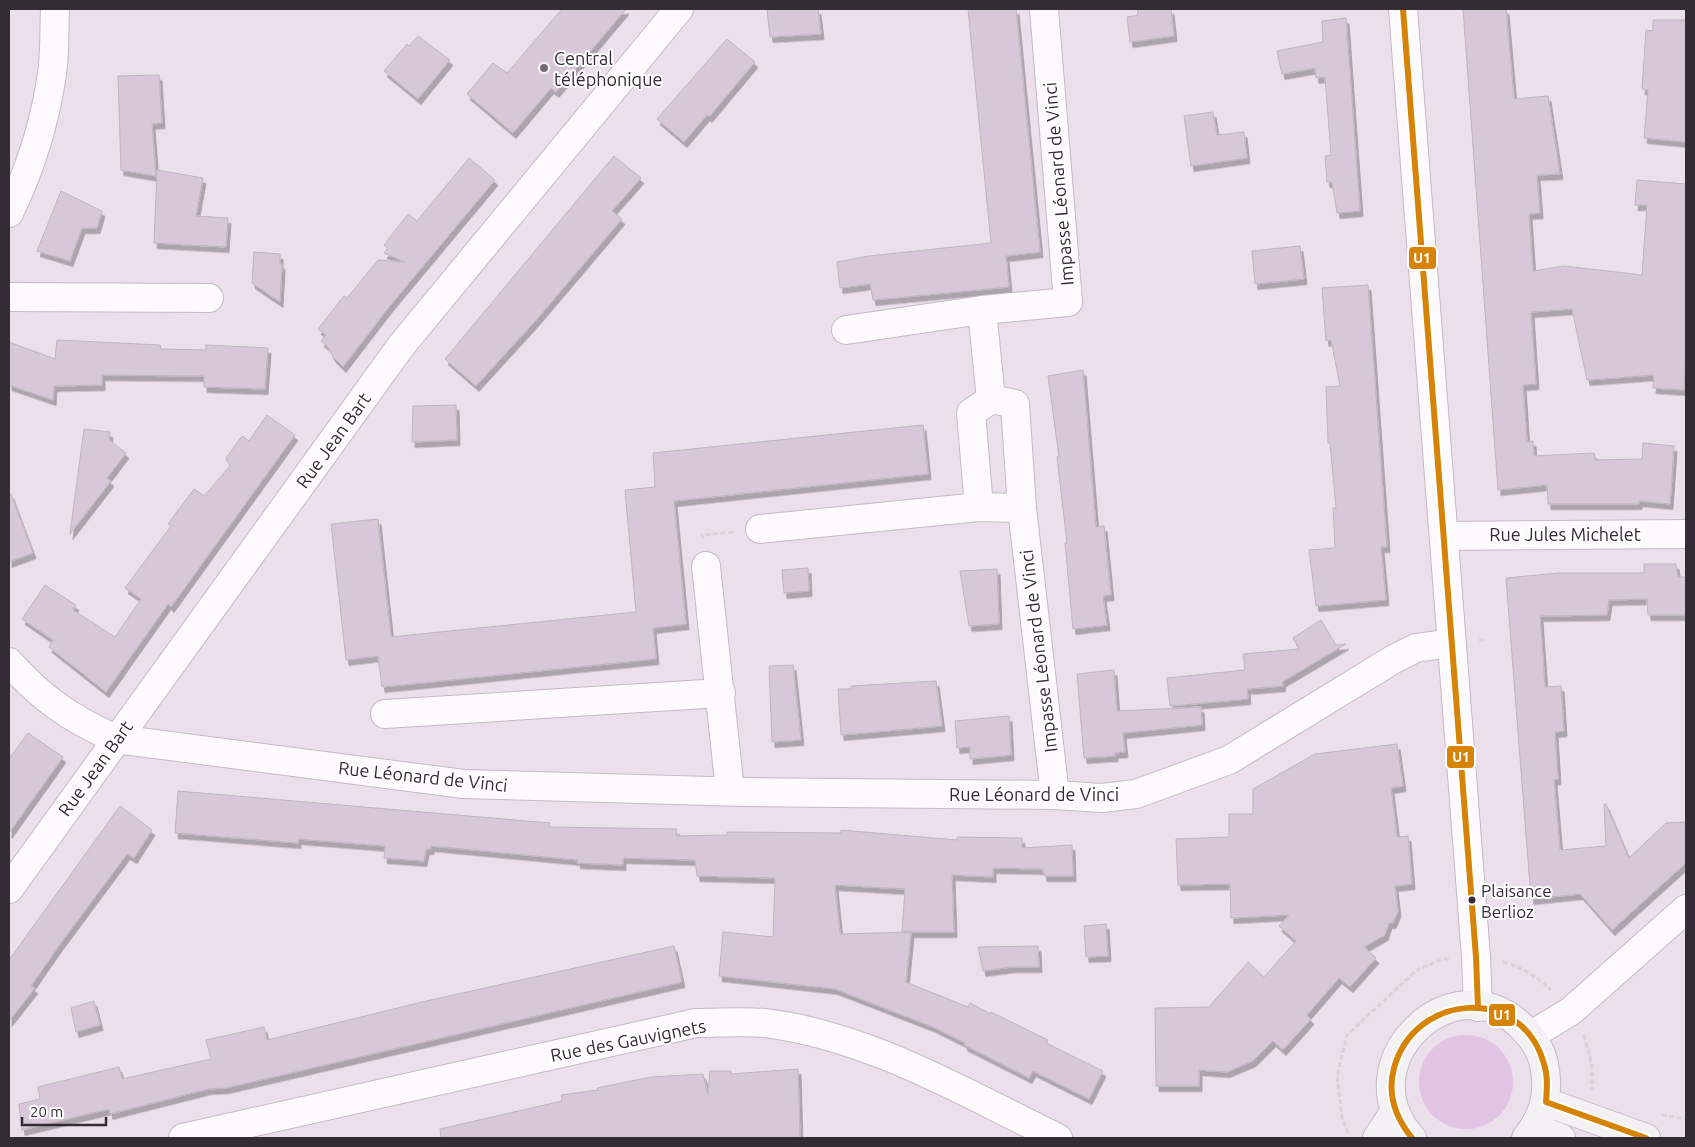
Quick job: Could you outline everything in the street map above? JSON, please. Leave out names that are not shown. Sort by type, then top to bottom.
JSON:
[{"type":"main road","points":[[1412,1138],[1404,1129],[1395,1111],[1390,1089],[1392,1066],[1401,1045],[1415,1028],[1433,1015],[1455,1007],[1478,1007],[1498,1011],[1515,1021],[1530,1036],[1542,1056],[1548,1080],[1546,1102],[1530,1133],[1561,1138]]},
{"type":"main road","points":[[1546,1102],[1646,1138]]},
{"type":"main road","points":[[1377,1138],[1395,1111]]},
{"type":"street","points":[[9,213],[22,187],[40,130],[52,73],[55,9]]},
{"type":"street","name":"Rue Jean Bart","points":[[9,888],[401,346],[679,9]]},
{"type":"street","name":"Impasse Léonard de Vinci","points":[[846,330],[982,310],[1068,302],[1044,9]]},
{"type":"street","points":[[1403,9],[1476,957],[1478,1007]]},
{"type":"street","points":[[9,297],[209,298]]},
{"type":"street","points":[[979,507],[971,413],[991,399],[982,310]]},
{"type":"street","name":"Impasse Léonard de Vinci","points":[[991,399],[1015,404],[1022,508],[1055,795]]},
{"type":"street","points":[[760,529],[979,507],[1022,508]]},
{"type":"street","name":"Rue Jules Michelet","points":[[1444,536],[1686,534]]},
{"type":"street","points":[[706,566],[730,791]]},
{"type":"street","name":"Rue Léonard de Vinci","points":[[9,662],[31,686],[79,722],[116,738],[464,784],[730,791],[1055,795],[1102,798],[1136,794],[1229,760],[1394,659],[1416,648],[1451,643]]},
{"type":"street","points":[[386,714],[720,693]]},
{"type":"street","points":[[1530,1036],[1571,1011],[1686,909]]},
{"type":"street","name":"Rue des Gauvignets","points":[[183,1138],[696,1022],[764,1023],[824,1035],[890,1056],[1058,1138]]},
{"type":"path","points":[[706,566],[702,535],[760,529]]},
{"type":"shaded area","points":[[1466,1035],[1484,1039],[1499,1049],[1509,1064],[1513,1082],[1509,1100],[1499,1115],[1484,1125],[1466,1129],[1448,1125],[1433,1115],[1423,1100],[1419,1082],[1423,1064],[1433,1049],[1448,1039]]},
{"type":"building","name":"Central téléphonique","points":[[562,9],[626,9],[556,92],[551,88],[513,133],[467,94],[493,63],[507,73]]},
{"type":"building","points":[[767,9],[818,9],[821,34],[770,37]]},
{"type":"building","points":[[968,9],[1016,9],[1040,252],[1006,256],[1009,287],[873,300],[870,284],[840,288],[837,262],[869,256],[991,243]]},
{"type":"building","points":[[1137,9],[1171,9],[1174,36],[1130,42],[1127,17],[1138,15]]},
{"type":"building","points":[[1463,9],[1506,9],[1514,99],[1548,96],[1560,174],[1537,175],[1540,213],[1529,214],[1533,271],[1564,266],[1642,275],[1647,205],[1635,205],[1637,180],[1686,184],[1686,346],[1684,390],[1653,388],[1654,375],[1587,380],[1572,309],[1531,312],[1536,384],[1523,385],[1527,442],[1533,441],[1534,456],[1594,453],[1595,460],[1642,459],[1643,443],[1674,446],[1670,504],[1639,501],[1639,504],[1548,504],[1547,485],[1498,490]]},
{"type":"building","points":[[1346,18],[1360,211],[1337,213],[1332,182],[1327,182],[1325,156],[1331,155],[1325,77],[1316,78],[1315,68],[1282,74],[1277,51],[1323,42],[1322,21]]},
{"type":"building","points":[[1653,20],[1686,20],[1686,142],[1644,138],[1648,90],[1642,89],[1646,30],[1653,31]]},
{"type":"building","points":[[418,36],[450,60],[418,99],[384,71],[407,44],[409,46]]},
{"type":"building","points":[[727,39],[755,62],[709,117],[707,115],[684,142],[657,119]]},
{"type":"building","points":[[159,75],[162,123],[152,124],[156,176],[121,170],[118,76]]},
{"type":"building","points":[[1213,112],[1217,135],[1244,132],[1247,158],[1191,166],[1184,116]]},
{"type":"building","points":[[614,156],[641,178],[612,211],[622,219],[538,318],[476,386],[445,359]]},
{"type":"building","points":[[469,158],[495,180],[389,307],[343,367],[321,341],[326,335],[318,329],[344,296],[347,298],[378,260],[405,262],[384,253],[388,248],[384,245],[408,214],[417,221]]},
{"type":"building","points":[[157,170],[203,178],[196,216],[228,218],[226,247],[154,243]]},
{"type":"building","points":[[61,191],[102,211],[97,228],[82,228],[70,261],[37,251]]},
{"type":"building","points":[[1300,246],[1304,279],[1255,284],[1252,251]]},
{"type":"building","points":[[254,252],[280,254],[280,264],[282,264],[280,302],[252,283]]},
{"type":"building","points":[[1368,285],[1387,547],[1381,547],[1386,600],[1316,606],[1309,550],[1335,548],[1333,508],[1336,508],[1330,443],[1328,443],[1326,387],[1340,386],[1331,340],[1326,341],[1322,288]]},
{"type":"building","points":[[57,340],[160,345],[161,349],[206,350],[206,345],[268,348],[265,389],[204,387],[204,376],[102,375],[102,385],[54,386],[53,400],[9,385],[9,342],[55,359]]},
{"type":"building","points":[[1083,370],[1096,527],[1104,526],[1111,595],[1103,596],[1107,625],[1073,629],[1065,543],[1067,543],[1057,457],[1059,457],[1048,376]]},
{"type":"building","points":[[456,405],[457,440],[412,442],[413,406]]},
{"type":"building","points":[[267,415],[295,435],[171,607],[168,604],[106,692],[49,647],[53,640],[22,619],[45,585],[76,605],[73,610],[115,637],[141,599],[125,588],[171,526],[168,524],[194,489],[204,496],[230,466],[226,458],[242,436],[249,441]]},
{"type":"building","points":[[923,425],[928,474],[674,501],[686,624],[653,628],[656,659],[382,687],[378,656],[346,660],[331,524],[378,519],[391,637],[636,612],[625,490],[655,487],[653,453]]},
{"type":"building","points":[[84,429],[110,432],[109,440],[126,453],[107,478],[111,481],[70,534]]},
{"type":"building","points":[[9,494],[11,494],[33,553],[9,562]]},
{"type":"building","points":[[1644,564],[1676,564],[1678,577],[1686,577],[1686,615],[1648,615],[1647,599],[1609,600],[1607,615],[1540,616],[1545,687],[1561,686],[1564,731],[1555,732],[1558,779],[1554,780],[1560,850],[1606,846],[1604,804],[1606,804],[1629,858],[1666,823],[1686,822],[1686,863],[1612,930],[1580,894],[1531,899],[1506,578],[1559,573],[1644,573]]},
{"type":"building","points":[[808,568],[809,591],[784,593],[782,570]]},
{"type":"building","points":[[997,569],[999,624],[969,626],[960,571]]},
{"type":"building","points":[[1321,620],[1336,645],[1346,644],[1282,682],[1283,686],[1247,689],[1248,699],[1170,706],[1167,678],[1245,670],[1243,654],[1299,649],[1293,638]]},
{"type":"building","points":[[793,665],[801,740],[772,742],[769,666]]},
{"type":"building","points":[[1114,670],[1117,711],[1201,707],[1202,725],[1123,733],[1125,752],[1115,753],[1115,756],[1084,758],[1077,674]]},
{"type":"building","points":[[936,681],[942,726],[841,735],[838,689],[851,689],[851,686]]},
{"type":"building","points":[[1009,716],[1011,755],[970,759],[970,747],[957,748],[955,721]]},
{"type":"building","points":[[28,733],[63,757],[9,833],[9,759]]},
{"type":"building","points":[[1397,744],[1403,786],[1391,788],[1397,837],[1408,836],[1412,884],[1395,886],[1398,911],[1393,923],[1389,923],[1385,935],[1364,947],[1376,958],[1350,987],[1339,978],[1307,1015],[1311,1019],[1283,1050],[1273,1041],[1253,1061],[1227,1072],[1199,1070],[1199,1086],[1156,1086],[1155,1008],[1209,1007],[1248,962],[1264,977],[1296,941],[1279,926],[1289,915],[1231,918],[1230,884],[1178,885],[1176,839],[1229,837],[1229,814],[1253,814],[1253,789],[1315,754]]},
{"type":"building","points":[[178,791],[550,823],[549,827],[677,829],[676,836],[727,835],[727,832],[841,833],[841,830],[957,840],[957,837],[1022,838],[1022,848],[1072,845],[1073,876],[1044,876],[1043,869],[993,868],[993,877],[952,875],[954,932],[911,932],[906,982],[968,1007],[970,1003],[991,1014],[991,1012],[1048,1040],[1046,1043],[1103,1071],[1089,1099],[1033,1071],[1029,1078],[933,1027],[835,989],[719,976],[723,932],[773,937],[775,878],[697,876],[695,860],[623,858],[623,865],[577,863],[578,860],[431,846],[431,849],[426,849],[424,861],[384,858],[385,846],[298,839],[298,843],[175,833]],"holes":[[[835,885],[905,889],[902,932],[911,932],[840,934]]]},
{"type":"building","points":[[120,806],[152,830],[134,858],[127,854],[58,947],[31,986],[35,988],[9,1021],[9,960]]},
{"type":"building","points":[[1106,924],[1108,956],[1086,957],[1084,926]]},
{"type":"building","points":[[674,946],[682,982],[226,1088],[208,1089],[110,1114],[109,1109],[22,1130],[19,1104],[40,1099],[38,1087],[119,1067],[122,1079],[211,1059],[206,1040],[264,1027],[267,1040],[422,1002]]},
{"type":"building","points":[[1038,946],[1039,967],[1012,967],[983,971],[978,947]]},
{"type":"building","points":[[94,1001],[100,1025],[76,1032],[71,1008]]},
{"type":"building","points":[[798,1069],[800,1138],[441,1138],[440,1129],[562,1101],[561,1095],[598,1090],[597,1088],[651,1077],[703,1074],[708,1094],[710,1071],[731,1071],[731,1074]]},
{"type":"transit line","name":"U1","points":[[1403,9],[1476,957],[1478,1007]]},
{"type":"transit line","name":"U1","points":[[1412,1138],[1401,1122],[1394,1105],[1391,1087],[1394,1068],[1406,1043],[1423,1024],[1445,1013],[1469,1008],[1493,1011],[1515,1021],[1532,1038],[1544,1064],[1547,1083],[1546,1102],[1646,1138]]},
{"type":"place","name":"Central téléphonique","points":[[544,68]]},
{"type":"place","name":"Plaisance Berlioz","points":[[1472,900]]}]
